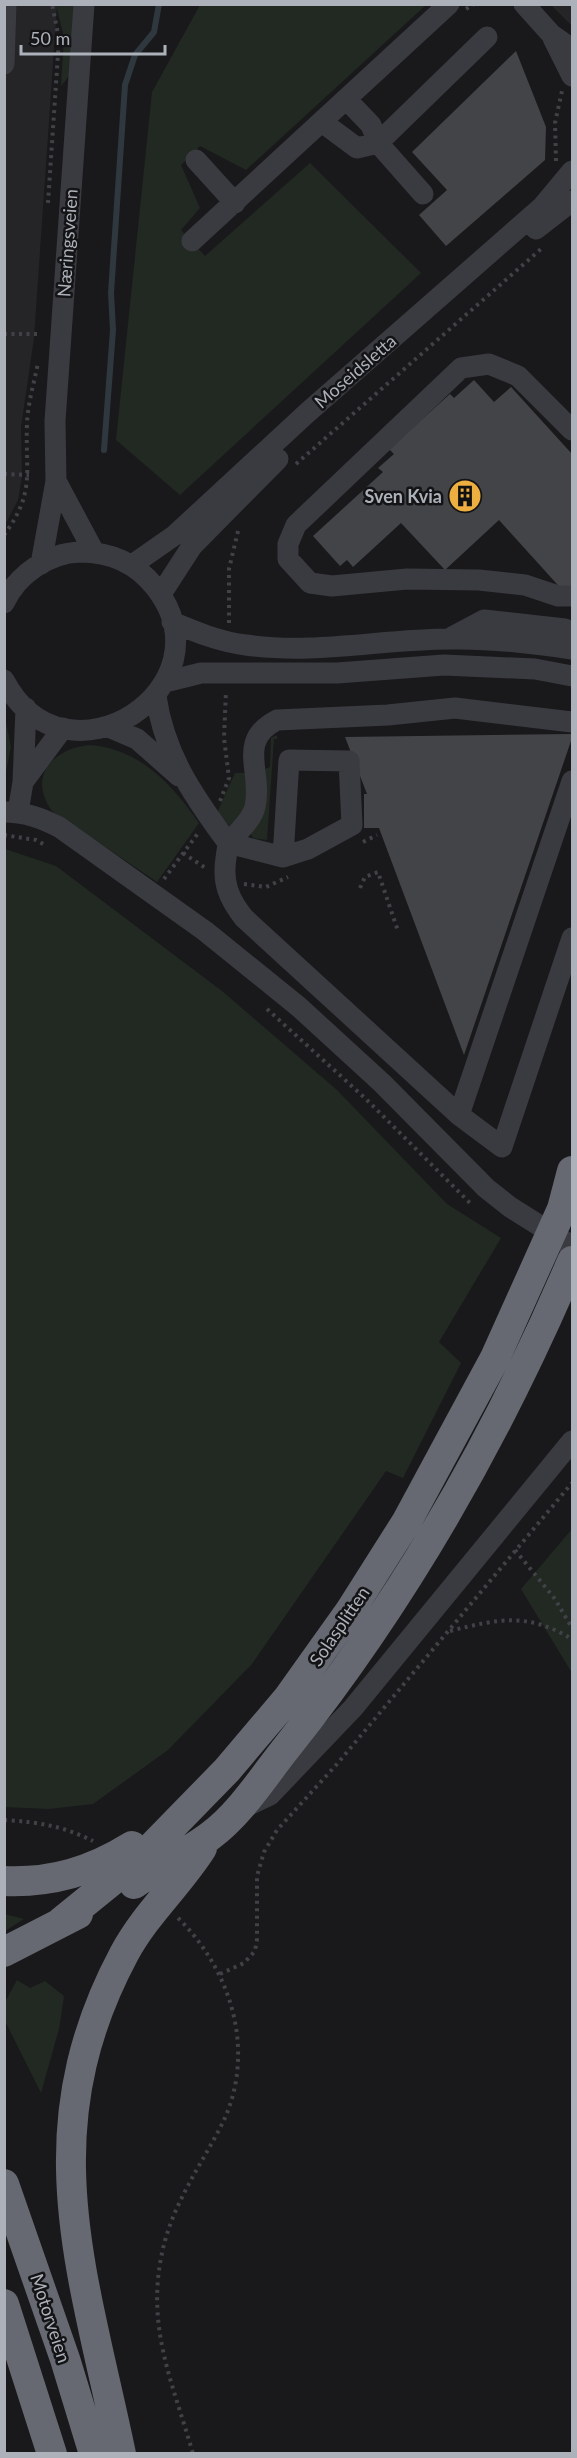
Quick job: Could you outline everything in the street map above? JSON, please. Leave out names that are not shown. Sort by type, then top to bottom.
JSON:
[{"type":"highway","name":"Solasplitten","points":[[61,1922],[146,1853],[255,1739],[288,1698],[350,1611],[407,1521],[495,1358],[567,1196],[573,1171]]},
{"type":"highway","name":"Solasplitten","points":[[4,1952],[127,1889],[158,1866],[210,1836],[236,1811],[303,1727],[370,1633],[460,1487],[520,1374],[567,1274]]},
{"type":"highway","points":[[4,1881],[37,1881],[58,1878],[99,1865],[187,1809]]},
{"type":"highway","points":[[121,2454],[74,2226],[69,2169],[73,2105],[89,2038],[110,1981],[138,1930],[196,1858],[210,1836]]},
{"type":"highway","name":"Motorveien","points":[[4,2184],[58,2336],[94,2454]]},
{"type":"highway","points":[[4,2304],[52,2454]]},
{"type":"street","points":[[4,64],[6,4]]},
{"type":"street","name":"Næringsveien","points":[[41,564],[57,481],[55,421],[84,4]]},
{"type":"street","points":[[192,242],[449,4]]},
{"type":"street","points":[[524,4],[551,34],[573,49]]},
{"type":"street","points":[[551,34],[567,80]]},
{"type":"street","points":[[322,122],[357,148],[378,143],[487,37]]},
{"type":"street","points":[[346,99],[371,125],[378,143],[423,194]]},
{"type":"street","points":[[196,160],[235,202]]},
{"type":"street","name":"Moseidsletta","points":[[132,565],[174,535],[307,413],[542,207],[564,170]]},
{"type":"street","name":"Moseidsletta","points":[[161,594],[192,546],[294,444],[551,216],[573,201]]},
{"type":"street","points":[[573,430],[518,376],[489,364],[461,368],[296,525],[288,544],[288,559],[310,583],[332,586],[407,579],[479,580],[525,585],[558,596],[573,596]]},
{"type":"street","name":"Næringsveien","points":[[57,481],[94,552]]},
{"type":"street","points":[[4,680],[26,708],[50,723],[63,728],[94,730],[109,727],[143,710],[160,689],[174,653],[172,622],[161,594],[148,578],[120,559],[94,552],[75,552],[41,564],[16,584],[5,600]]},
{"type":"street","points":[[449,639],[484,620],[565,629],[573,636]]},
{"type":"street","points":[[172,622],[220,640],[271,647],[488,639],[573,649]]},
{"type":"street","points":[[160,689],[201,673],[337,673],[444,665],[535,669],[573,676]]},
{"type":"street","points":[[160,689],[160,725],[182,778],[228,843],[283,857],[308,849],[352,825],[349,761],[289,760],[283,857]]},
{"type":"street","points":[[23,782],[26,708]]},
{"type":"street","points":[[573,722],[455,708],[388,715],[277,720],[262,728],[254,742],[257,792],[255,810],[228,843],[224,880],[231,901],[244,918],[459,1115],[502,1147],[573,938]]},
{"type":"street","points":[[109,727],[136,739],[182,778]]},
{"type":"street","points":[[63,728],[23,782],[11,812],[38,817],[73,836],[213,937],[344,1048],[486,1188],[510,1207],[573,1246]]},
{"type":"street","points":[[459,1115],[573,781]]},
{"type":"street","points":[[236,1811],[270,1795],[348,1714],[573,1441]]},
{"type":"path","points":[[48,204],[59,39],[52,4]]},
{"type":"path","points":[[564,170],[555,123],[567,80]]},
{"type":"path","points":[[294,465],[523,264]]},
{"type":"path","points":[[40,343],[41,322]]},
{"type":"path","points":[[4,334],[41,334]]},
{"type":"path","points":[[4,535],[23,504],[28,475],[27,423],[38,360]]},
{"type":"path","points":[[4,474],[28,475]]},
{"type":"path","points":[[229,625],[231,553],[244,520]]},
{"type":"path","points":[[4,835],[36,840],[51,848]]},
{"type":"path","points":[[360,888],[365,877],[378,872],[398,931]]},
{"type":"path","points":[[262,1005],[358,1092],[476,1207]]},
{"type":"path","points":[[220,1974],[244,1963],[255,1951],[257,1876],[264,1852],[277,1830],[337,1764],[573,1483]]},
{"type":"path","points":[[515,1550],[555,1599],[573,1628]]},
{"type":"path","points":[[448,1631],[485,1622],[514,1619],[543,1624],[573,1639]]},
{"type":"path","points":[[4,1820],[62,1827],[98,1845]]},
{"type":"path","points":[[172,1913],[201,1943],[220,1974],[231,1999],[237,2033],[236,2081],[220,2129],[188,2183],[171,2219],[160,2260],[157,2297],[158,2331],[165,2366],[193,2454]]},
{"type":"shaded area","points":[[5,5],[57,5],[34,338],[21,427],[22,477],[18,500],[5,525]]},
{"type":"shaded area","points":[[56,5],[74,5],[69,76],[61,86],[64,37]]},
{"type":"shaded area","points":[[200,5],[426,5],[246,170],[200,146],[181,165],[200,208],[181,230],[205,256],[310,163],[421,273],[180,495],[116,440],[152,92]]},
{"type":"shaded area","points":[[551,5],[572,5],[572,26]]},
{"type":"shaded area","points":[[4,713],[11,747],[5,776],[4,776]]},
{"type":"shaded area","points":[[277,735],[277,739],[274,739],[267,840],[253,838],[250,833],[263,770],[270,767],[271,738]]},
{"type":"shaded area","points":[[89,745],[123,753],[139,761],[166,782],[199,823],[157,882],[52,811],[45,798],[42,786],[43,776],[48,766],[65,752]]},
{"type":"shaded area","points":[[235,773],[246,773],[249,804],[230,827],[217,813]]},
{"type":"shaded area","points":[[5,849],[56,866],[222,991],[337,1090],[447,1204],[501,1238],[439,1342],[461,1363],[403,1478],[386,1471],[252,1664],[168,1750],[93,1804],[48,1809],[4,1807]]},
{"type":"shaded area","points":[[572,1529],[572,1673],[521,1589]]},
{"type":"shaded area","points":[[5,1914],[24,1919],[5,1931]]},
{"type":"shaded area","points":[[17,1980],[30,1988],[45,1981],[64,1996],[59,2029],[41,2093],[5,2021],[5,2002]]},
{"type":"building","points":[[516,51],[546,127],[545,160],[446,246],[419,215],[447,190],[412,152]]},
{"type":"building","name":"Sven Kvia","points":[[474,380],[494,402],[511,387],[572,454],[572,586],[565,593],[499,520],[445,570],[401,523],[353,567],[347,560],[340,566],[313,536],[383,472],[378,468],[394,454],[389,449],[450,394],[454,398]]},
{"type":"building","points":[[572,734],[464,1055],[379,828],[364,828],[364,794],[367,794],[345,737]]},
{"type":"waterway","points":[[104,450],[113,330],[111,293],[125,85],[135,55],[154,32],[159,4]]},
{"type":"place","name":"Sven Kvia","points":[[465,496]]}]
